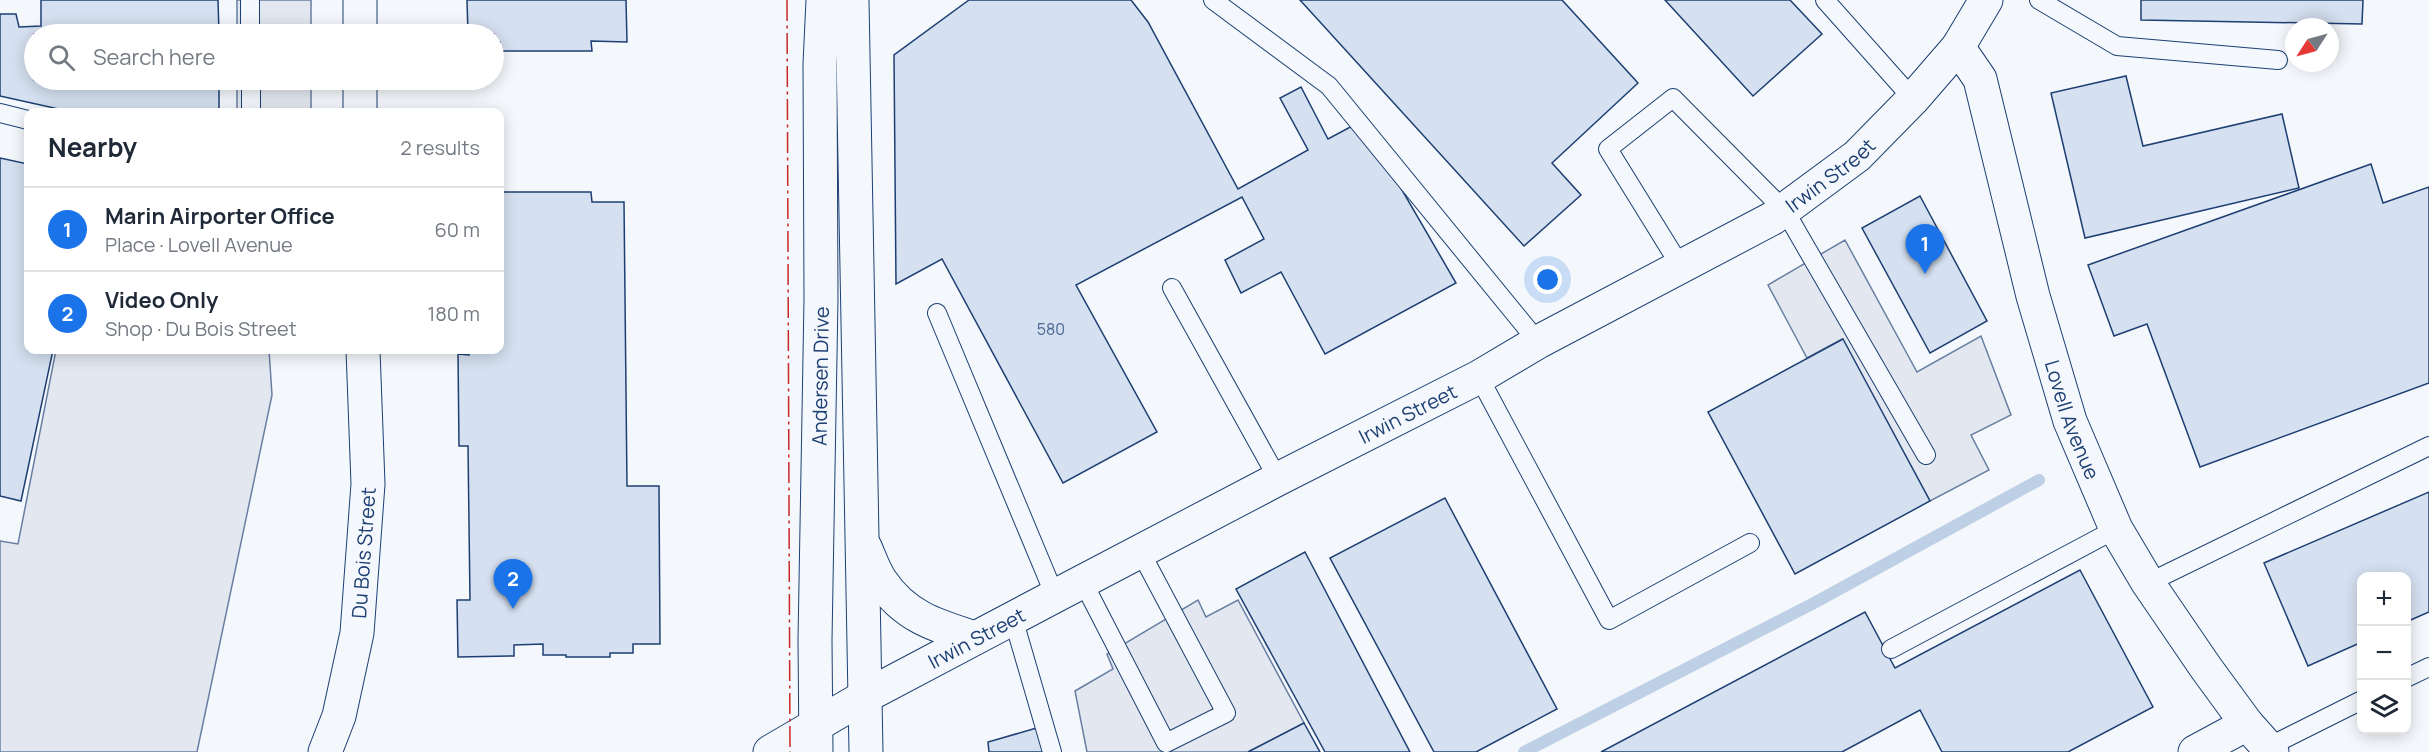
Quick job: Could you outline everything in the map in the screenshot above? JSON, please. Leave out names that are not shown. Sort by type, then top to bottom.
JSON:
[{"type":"street","points":[[360,0],[360,24]]},
{"type":"street","name":"Andersen Drive","points":[[816,739],[815,640],[821,299],[820,64],[823,0]]},
{"type":"street","name":"Andersen Drive","points":[[852,0],[866,752]]},
{"type":"street","name":"Irwin Street","points":[[770,752],[816,739],[864,697],[1278,479],[1479,377],[1538,342],[1785,211],[1857,156],[1913,99],[1958,47],[1986,0]]},
{"type":"street","name":"Lovell Avenue","points":[[1958,47],[1980,79],[2033,296],[2067,409],[2116,529],[2148,583],[2262,741]]},
{"type":"street","points":[[360,90],[360,108]]},
{"type":"street","name":"Du Bois Street","points":[[326,752],[339,716],[357,633],[368,484],[363,354]]},
{"type":"street","points":[[862,540],[881,581],[904,608],[929,624],[975,639]]},
{"type":"street","points":[[2195,752],[2262,741]]},
{"type":"lane","points":[[250,0],[250,24]]},
{"type":"lane","points":[[1213,0],[1329,86],[1538,342]]},
{"type":"lane","points":[[1825,0],[1913,99]]},
{"type":"lane","points":[[2039,0],[2117,46],[2278,60]]},
{"type":"lane","points":[[251,90],[251,108]]},
{"type":"lane","points":[[1681,267],[1608,149],[1673,98],[1785,211],[1926,455]]},
{"type":"lane","points":[[0,113],[24,119]]},
{"type":"lane","points":[[1172,288],[1278,479]]},
{"type":"lane","points":[[937,313],[1069,589],[1166,743],[1226,713],[1140,551]]},
{"type":"lane","points":[[1479,377],[1609,620],[1750,543]]},
{"type":"lane","points":[[2148,583],[2429,446]]},
{"type":"lane","points":[[1891,649],[2116,529]]},
{"type":"lane","points":[[1013,618],[1052,752]]},
{"type":"lane","points":[[2411,676],[2429,667]]},
{"type":"lane","points":[[2262,741],[2357,702]]},
{"type":"shaded area","points":[[237,0],[311,0],[311,24],[237,24]]},
{"type":"shaded area","points":[[237,90],[311,90],[311,108],[237,108]]},
{"type":"shaded area","points":[[1845,240],[1917,372],[1981,336],[2011,415],[1971,435],[1989,470],[1930,501],[1842,339],[1807,358],[1768,285]]},
{"type":"shaded area","points":[[55,354],[269,354],[272,395],[197,752],[0,752],[0,541],[18,544]]},
{"type":"shaded area","points":[[1198,600],[1206,617],[1238,600],[1304,723],[1248,752],[1087,752],[1075,691],[1113,669],[1107,654]]},
{"type":"building","points":[[41,0],[218,0],[219,24],[41,24]]},
{"type":"building","points":[[467,0],[626,0],[627,42],[591,41],[592,51],[504,51],[504,24],[468,24]]},
{"type":"building","points":[[969,0],[1131,0],[1148,22],[1238,189],[1308,150],[1280,98],[1301,87],[1328,139],[1356,124],[1384,159],[1456,283],[1325,354],[1281,272],[1241,293],[1225,260],[1264,239],[1242,197],[1076,285],[1157,432],[1063,483],[942,259],[896,284],[894,55]]},
{"type":"building","points":[[1300,0],[1562,0],[1638,83],[1552,163],[1581,195],[1524,246]]},
{"type":"building","points":[[1665,0],[1790,0],[1822,34],[1753,96]]},
{"type":"building","points":[[2141,0],[2363,0],[2362,24],[2339,24],[2339,18],[2285,18],[2285,23],[2141,20]]},
{"type":"building","points":[[0,14],[16,14],[19,27],[24,27],[24,90],[219,90],[219,108],[54,108],[0,96]]},
{"type":"building","points":[[2126,76],[2143,146],[2282,114],[2299,188],[2085,238],[2051,93]]},
{"type":"building","points":[[0,158],[24,163],[24,354],[52,354],[21,501],[0,496]]},
{"type":"building","points":[[2371,164],[2383,203],[2429,187],[2429,383],[2200,467],[2147,324],[2114,336],[2088,265]]},
{"type":"building","points":[[504,192],[591,192],[592,202],[624,202],[627,486],[659,486],[660,644],[633,644],[633,653],[610,653],[610,657],[543,655],[543,644],[514,645],[514,656],[458,657],[457,600],[470,600],[468,446],[459,446],[458,354],[504,354]]},
{"type":"building","points":[[1920,196],[1987,321],[1930,353],[1862,228]]},
{"type":"building","points":[[1843,339],[1930,501],[1795,574],[1708,412]]},
{"type":"building","points":[[2429,492],[2429,612],[2411,620],[2411,572],[2357,572],[2357,644],[2308,666],[2264,563]]},
{"type":"building","points":[[1445,498],[1557,709],[1476,752],[1434,752],[1330,558]]},
{"type":"building","points":[[1305,552],[1410,752],[1325,752],[1236,589]]},
{"type":"building","points":[[2080,570],[2153,707],[2068,752],[1942,752],[1920,710],[1842,752],[1601,752],[1865,612],[1895,668]]},
{"type":"building","points":[[1304,723],[1320,752],[1248,752]]},
{"type":"building","points":[[1040,727],[1048,752],[989,752],[988,742]]},
{"type":"waterway","points":[[1524,752],[1814,603],[2039,480]]},
{"type":"power","points":[[787,0],[790,752]]},
{"type":"place","name":"Marin Airporter Office","points":[[1925,274]]},
{"type":"place","name":"Video Only","points":[[513,609]]}]
